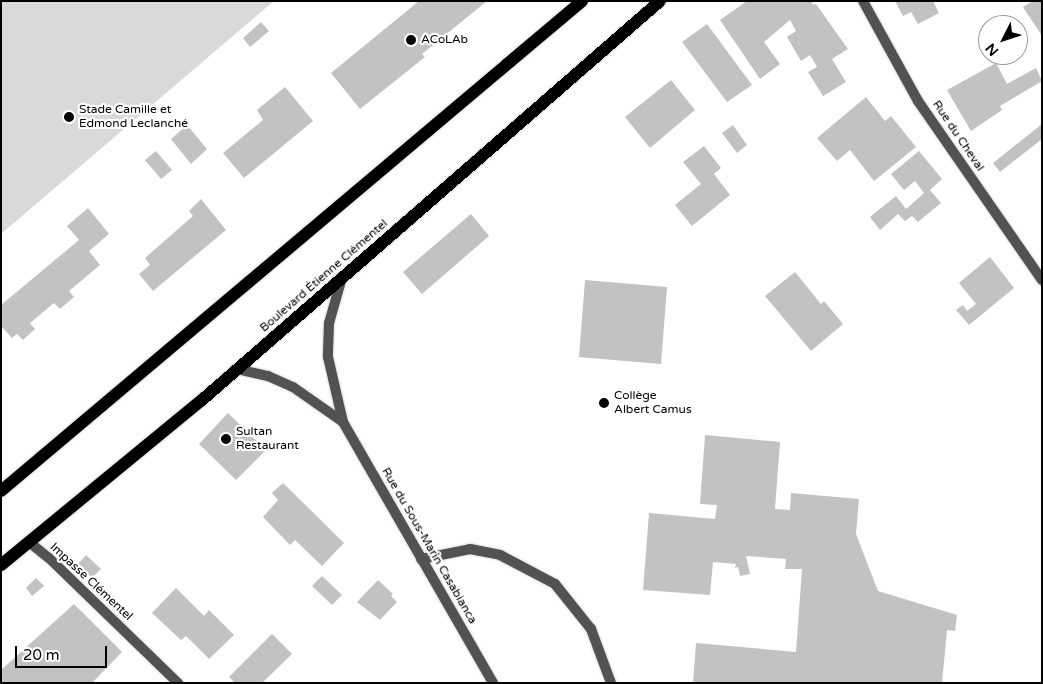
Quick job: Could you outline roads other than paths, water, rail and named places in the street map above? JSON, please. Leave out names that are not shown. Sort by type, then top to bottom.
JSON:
[{"type":"main road","points":[[1,491],[582,1]]},
{"type":"main road","name":"Boulevard Étienne Clémentel","points":[[1,565],[195,406],[660,1]]},
{"type":"street","name":"Rue du Cheval","points":[[863,1],[918,101],[1042,280]]},
{"type":"street","name":"Rue du Sous-Marin Casabianca","points":[[340,280],[329,324],[328,357],[343,422],[493,683]]},
{"type":"street","name":"Rue du Sous-Marin Casabianca","points":[[237,369],[268,376],[293,387],[343,422]]},
{"type":"street","name":"Impasse Clémentel","points":[[29,542],[49,558],[178,683]]},
{"type":"street","points":[[421,559],[470,549],[500,554],[556,584],[592,629],[611,683]]},
{"type":"place","name":"ACoLAb","points":[[411,40]]},
{"type":"place","name":"Stade Camille et Edmond Leclanché","points":[[69,117]]},
{"type":"place","name":"Collège Albert Camus","points":[[604,403]]},
{"type":"place","name":"Sultan Restaurant","points":[[226,439]]}]
